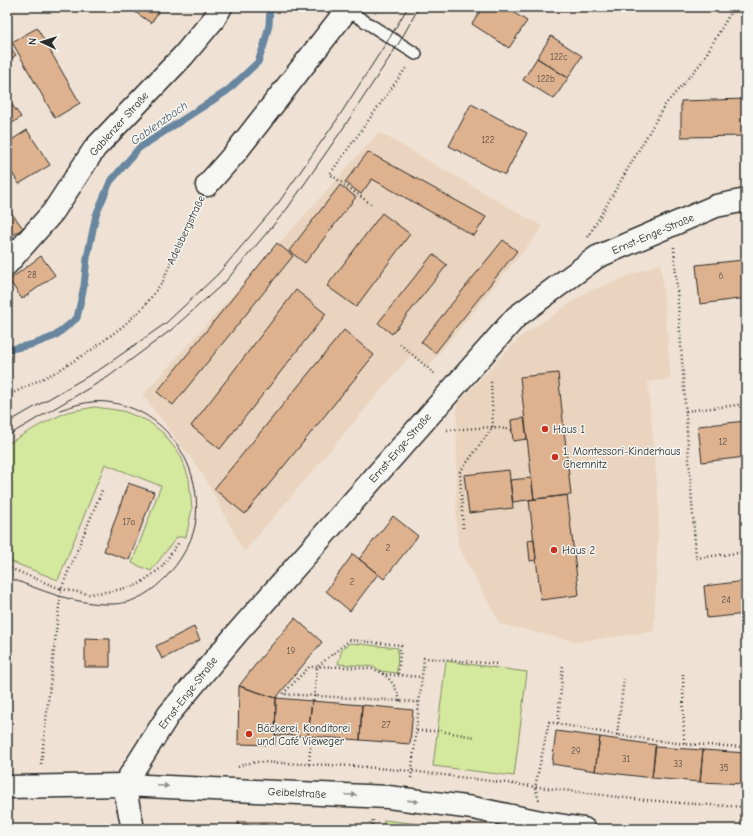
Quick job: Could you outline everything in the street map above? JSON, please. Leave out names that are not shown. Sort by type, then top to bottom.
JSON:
[{"type":"street","name":"Gablenzer Straße","points":[[7,264],[53,212],[95,148],[183,56],[214,19],[221,7]]},
{"type":"street","name":"Adelsbergstraße","points":[[207,185],[236,152],[348,8]]},
{"type":"street","name":"Ernst-Enge-Straße","points":[[124,785],[169,714],[187,692],[238,632],[516,317],[597,257],[673,226],[716,206],[746,200]]},
{"type":"street","name":"Geibelstraße","points":[[7,787],[124,785],[388,797],[472,808],[584,829]]},
{"type":"street","points":[[124,785],[133,829]]},
{"type":"lane","points":[[348,8],[416,54]]},
{"type":"path","points":[[597,257],[588,236],[665,105],[702,63],[734,7]]},
{"type":"path","points":[[371,204],[330,174],[416,54]]},
{"type":"path","name":"Adelsbergstraße","points":[[7,396],[56,372],[93,349],[123,326],[143,308],[163,281],[189,219],[207,185]]},
{"type":"path","points":[[673,226],[696,558],[746,552]]},
{"type":"path","points":[[400,344],[452,389]]},
{"type":"path","points":[[463,528],[460,472],[493,427],[490,346]]},
{"type":"path","points":[[686,411],[746,404]]},
{"type":"path","points":[[415,432],[493,427],[512,430]]},
{"type":"path","points":[[38,786],[61,589],[103,488]]},
{"type":"path","points":[[7,567],[61,589],[89,594],[113,591],[138,585],[161,568],[179,542]]},
{"type":"path","points":[[314,701],[317,667],[350,640],[401,645],[398,675]]},
{"type":"path","points":[[411,771],[417,731],[424,658],[497,664]]},
{"type":"path","points":[[558,723],[563,664]]},
{"type":"path","points":[[400,701],[392,681],[372,669],[309,667],[283,694],[314,696],[400,701],[419,702]]},
{"type":"path","points":[[381,674],[422,677]]},
{"type":"path","points":[[683,674],[684,744]]},
{"type":"path","points":[[617,735],[624,679]]},
{"type":"path","points":[[546,823],[535,787],[549,722],[617,735],[684,744],[746,747]]},
{"type":"path","points":[[417,731],[440,731],[474,737]]},
{"type":"path","points":[[309,764],[311,736]]},
{"type":"shaded area","points":[[379,132],[543,227],[428,367],[411,355],[244,552],[204,476],[143,395]]},
{"type":"shaded area","name":"1. Montessori-Kinderhaus Chemnitz","points":[[661,263],[671,379],[648,382],[659,509],[654,631],[577,642],[500,624],[458,546],[456,521],[457,404],[520,337],[587,292]]},
{"type":"green space","points":[[95,407],[123,411],[148,421],[163,433],[181,456],[189,479],[192,509],[186,537],[177,537],[151,571],[132,563],[161,486],[105,464],[58,580],[7,560],[7,444],[40,425],[67,412]]},
{"type":"green space","points":[[350,643],[398,648],[397,673],[381,671],[373,667],[338,664],[342,649]]},
{"type":"green space","points":[[446,661],[527,672],[514,776],[433,766]]},
{"type":"green space","points":[[384,820],[444,827],[444,829],[383,829]]},
{"type":"building","points":[[128,7],[162,7],[151,23]]},
{"type":"building","points":[[483,7],[505,7],[527,21],[509,48],[472,24]]},
{"type":"building","points":[[37,28],[80,103],[55,118],[12,42]]},
{"type":"building","points":[[551,36],[582,56],[568,78],[537,58]]},
{"type":"building","points":[[7,43],[16,55],[7,62]]},
{"type":"building","points":[[537,58],[568,78],[554,99],[523,80]]},
{"type":"building","points":[[7,98],[21,117],[7,127]]},
{"type":"building","points":[[746,99],[746,136],[681,137],[681,101]]},
{"type":"building","points":[[471,104],[527,133],[505,175],[449,146]]},
{"type":"building","points":[[27,130],[50,165],[19,184],[7,165],[7,143]]},
{"type":"building","points":[[368,152],[486,217],[474,236],[372,179],[361,194],[345,182]]},
{"type":"building","points":[[340,185],[356,197],[305,263],[289,251]]},
{"type":"building","points":[[7,207],[23,228],[7,240]]},
{"type":"building","points":[[382,213],[410,234],[356,307],[327,286]]},
{"type":"building","points":[[503,240],[517,251],[435,353],[421,342]]},
{"type":"building","points":[[277,243],[293,256],[173,405],[157,392]]},
{"type":"building","points":[[433,254],[447,265],[392,334],[378,323]]},
{"type":"building","points":[[41,256],[55,275],[22,299],[9,280]]},
{"type":"building","points":[[746,259],[746,287],[743,260]]},
{"type":"building","points":[[743,260],[746,298],[700,304],[696,265]]},
{"type":"building","points":[[296,290],[326,314],[220,449],[191,426]]},
{"type":"building","points":[[344,330],[374,355],[245,514],[214,489]]},
{"type":"building","name":"Haus 1","points":[[558,373],[571,495],[534,499],[520,377]]},
{"type":"building","points":[[524,418],[527,439],[513,441],[511,420]]},
{"type":"building","points":[[746,421],[746,457],[702,462],[698,426]]},
{"type":"building","points":[[509,470],[513,508],[469,513],[464,475]]},
{"type":"building","points":[[531,478],[534,499],[513,502],[510,480]]},
{"type":"building","points":[[128,483],[154,492],[129,560],[104,551]]},
{"type":"building","name":"Haus 2","points":[[567,495],[579,595],[541,600],[529,500]]},
{"type":"building","points":[[393,516],[418,536],[384,579],[359,559]]},
{"type":"building","points":[[534,539],[536,560],[530,561],[528,540]]},
{"type":"building","points":[[353,554],[378,574],[350,611],[326,591]]},
{"type":"building","points":[[746,581],[746,614],[707,618],[704,586]]},
{"type":"building","points":[[295,618],[322,642],[276,698],[239,686],[259,660]]},
{"type":"building","points":[[194,627],[200,640],[162,659],[156,646]]},
{"type":"building","points":[[85,638],[110,639],[110,667],[85,667]]},
{"type":"building","points":[[239,686],[276,698],[275,745],[238,744]]},
{"type":"building","points":[[276,698],[312,701],[308,736],[275,735]]},
{"type":"building","points":[[312,701],[362,705],[360,740],[308,736]]},
{"type":"building","points":[[362,705],[413,710],[410,744],[360,740]]},
{"type":"building","points":[[556,731],[600,737],[595,771],[552,764]]},
{"type":"building","points":[[600,737],[656,745],[652,778],[595,771]]},
{"type":"building","points":[[655,747],[703,750],[700,782],[652,778]]},
{"type":"building","points":[[703,750],[746,753],[746,784],[700,782]]},
{"type":"building","points":[[238,822],[276,822],[276,829],[238,829]]},
{"type":"waterway","name":"Gablenzbach","points":[[7,350],[34,344],[55,336],[77,318],[96,215],[110,182],[139,148],[227,91],[258,62],[269,25],[270,7]]},
{"type":"tram line","points":[[7,423],[102,368],[166,323],[218,274],[279,202],[336,121],[408,7]]},
{"type":"tram line","points":[[7,436],[108,377],[171,330],[226,281],[287,209],[344,127],[399,43],[419,7]]},
{"type":"tram line","points":[[7,577],[45,592],[85,602],[98,604],[128,602],[142,596],[156,587],[176,565],[191,540],[195,526],[197,504],[194,483],[187,463],[177,445],[164,429],[147,416],[128,407],[107,402],[89,402],[60,410]]},
{"type":"place","name":"Haus 1","points":[[545,429]]},
{"type":"place","name":"1. Montessori-Kinderhaus Chemnitz","points":[[555,457]]},
{"type":"place","name":"Haus 2","points":[[554,550]]},
{"type":"place","name":"Bäckerei, Konditorei und Café Vieweger","points":[[249,734]]}]
